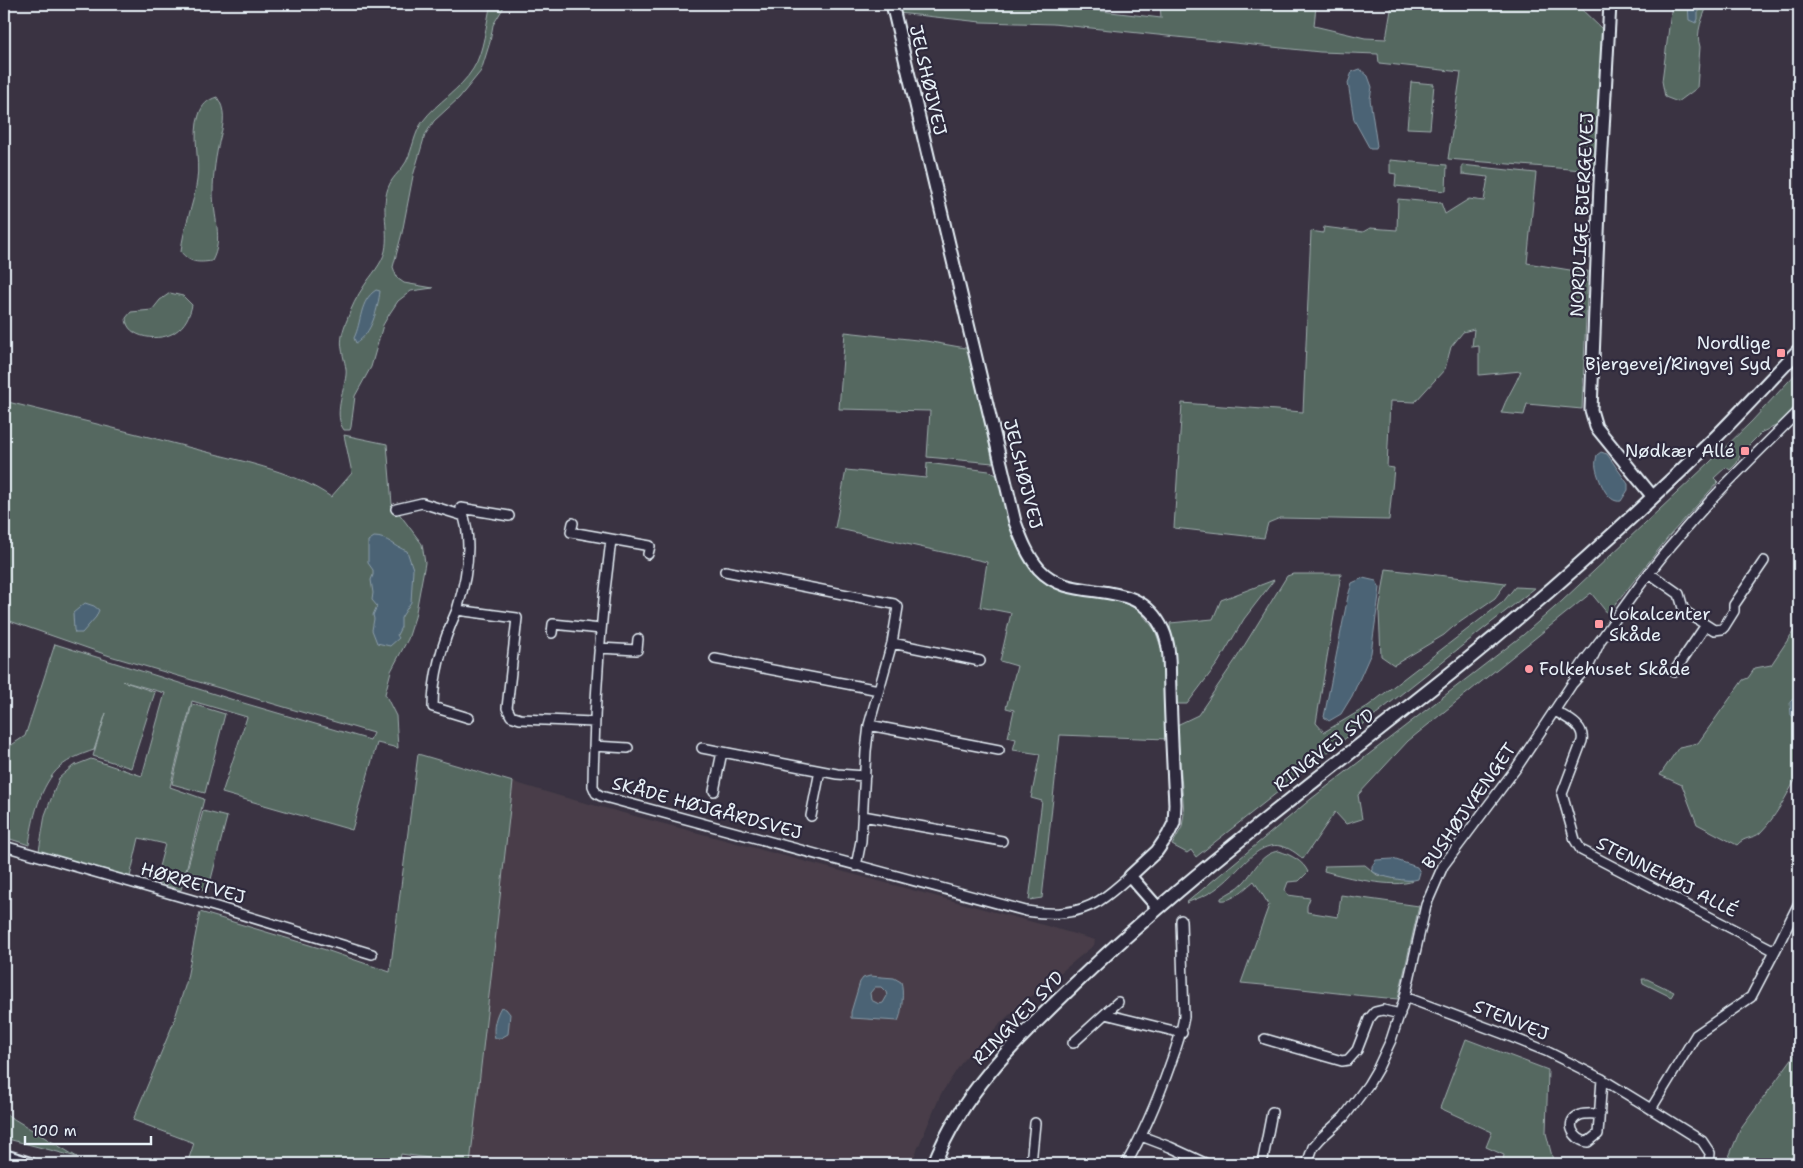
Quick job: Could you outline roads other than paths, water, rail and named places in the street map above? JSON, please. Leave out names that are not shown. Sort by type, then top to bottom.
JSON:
[{"type":"main road","name":"RINGVEJ SYD","points":[[1764,386],[1799,344]]},
{"type":"main road","name":"RINGVEJ SYD","points":[[934,1164],[950,1127],[962,1107],[990,1071],[1110,950],[1276,810],[1517,619],[1653,497],[1718,434],[1799,350]]},
{"type":"main road","points":[[4,1156],[30,1164]]},
{"type":"street","name":"JELSHØJVEJ","points":[[892,4],[1015,522],[1022,540],[1040,569],[1050,577],[1075,587],[1119,594],[1140,602],[1153,614],[1164,631],[1168,667],[1175,804],[1174,823],[1168,836],[1157,851],[1130,876]]},
{"type":"street","name":"NORDLIGE BJERGEVEJ","points":[[1610,4],[1600,184],[1591,410],[1596,427],[1653,497]]},
{"type":"street","name":"BUSHØJVÆNGET","points":[[1307,1164],[1313,1147],[1344,1117],[1378,1068],[1400,1014],[1424,912],[1437,877],[1451,855],[1517,767],[1572,684],[1580,666],[1599,644],[1649,573],[1706,506],[1799,411]]},
{"type":"street","points":[[396,509],[422,502],[464,516]]},
{"type":"street","points":[[469,718],[433,707],[433,689],[439,656],[457,610],[467,569],[468,540],[461,508],[509,516]]},
{"type":"street","points":[[573,523],[571,532],[650,546],[648,554]]},
{"type":"street","name":"SKÅDE HØJGÅRDSVEJ","points":[[611,540],[599,648],[594,722],[593,786],[596,793],[601,796],[856,866],[1026,911],[1051,915],[1079,910],[1098,902],[1130,876]]},
{"type":"street","points":[[1649,573],[1677,592],[1684,610],[1714,630],[1724,627],[1734,611],[1734,605],[1764,560]]},
{"type":"street","points":[[724,571],[894,604],[898,607],[892,643],[869,725],[863,816],[856,866]]},
{"type":"street","points":[[457,610],[517,618],[507,708],[511,716],[520,719],[594,722]]},
{"type":"street","points":[[552,633],[553,624],[601,629]]},
{"type":"street","points":[[1674,672],[1706,625]]},
{"type":"street","points":[[599,648],[637,650],[638,639]]},
{"type":"street","points":[[892,643],[980,661]]},
{"type":"street","points":[[715,659],[879,690]]},
{"type":"street","name":"STENNEHØJ ALLÉ","points":[[1555,711],[1579,727],[1582,732],[1582,741],[1562,794],[1575,840],[1582,850],[1775,951]]},
{"type":"street","points":[[869,725],[999,750]]},
{"type":"street","name":"SKÅDE HØJGÅRDSVEJ","points":[[594,746],[628,748]]},
{"type":"street","points":[[702,748],[837,774],[865,776]]},
{"type":"street","name":"SKÅDE HØJGÅRDSVEJ","points":[[714,791],[722,752]]},
{"type":"street","name":"SKÅDE HØJGÅRDSVEJ","points":[[811,816],[820,771]]},
{"type":"street","points":[[863,816],[1002,841]]},
{"type":"street","name":"HØRRETVEJ","points":[[4,846],[372,954]]},
{"type":"street","points":[[1130,876],[1158,908]]},
{"type":"street","points":[[1651,1108],[1696,1034],[1751,997],[1799,903]]},
{"type":"street","points":[[1126,1164],[1141,1136],[1162,1087],[1182,1033],[1184,1017],[1182,920]]},
{"type":"street","name":"STENVEJ","points":[[1405,997],[1546,1051],[1602,1079],[1651,1108],[1702,1142],[1710,1153],[1709,1164]]},
{"type":"street","points":[[1073,1043],[1118,1002]]},
{"type":"street","points":[[1265,1039],[1348,1060],[1357,1050],[1369,1019],[1375,1012],[1383,1010],[1400,1014]]},
{"type":"street","points":[[1105,1014],[1182,1033]]},
{"type":"street","points":[[1600,1114],[1602,1079]]},
{"type":"street","points":[[1262,1164],[1272,1112]]},
{"type":"street","points":[[1031,1164],[1035,1122]]},
{"type":"street","points":[[1141,1136],[1207,1164]]},
{"type":"water","points":[[1688,4],[1698,4],[1698,19],[1696,23],[1689,20]]},
{"type":"water","points":[[1360,69],[1368,76],[1372,87],[1370,99],[1376,149],[1370,149],[1354,120],[1348,83],[1352,72]]},
{"type":"water","points":[[376,290],[380,291],[373,320],[362,339],[356,343],[354,338],[364,306]]},
{"type":"water","points":[[1601,452],[1607,454],[1628,484],[1628,490],[1621,501],[1611,499],[1601,484],[1596,465],[1597,455]]},
{"type":"water","points":[[374,537],[387,540],[407,551],[413,569],[411,602],[401,618],[401,627],[397,635],[399,638],[390,646],[377,643],[372,630],[373,615],[377,606],[372,600],[371,580],[373,570],[368,563],[368,541]]},
{"type":"water","points":[[1363,578],[1376,581],[1380,588],[1371,653],[1352,696],[1341,714],[1329,721],[1324,717],[1348,596],[1352,583]]},
{"type":"water","points":[[85,603],[99,610],[96,617],[82,633],[75,633],[73,613]]},
{"type":"water","points":[[1799,693],[1799,718],[1795,718],[1791,715],[1790,702]]},
{"type":"water","points":[[1393,859],[1417,867],[1420,872],[1418,879],[1395,879],[1372,871],[1372,866],[1376,860]]},
{"type":"water","points":[[870,976],[894,978],[901,982],[902,1002],[898,1021],[851,1018],[860,982],[863,978]],"holes":[[[875,987],[881,987],[887,996],[883,1003],[879,1004],[871,1000],[870,993]]]},
{"type":"water","points":[[501,1007],[510,1014],[508,1034],[501,1038],[495,1038],[495,1022]]},
{"type":"place","name":"Nordlige Bjergevej/Ringvej Syd","points":[[1781,353]]},
{"type":"place","name":"Nødkær Allé","points":[[1745,451]]},
{"type":"place","name":"Lokalcenter Skåde","points":[[1599,624]]},
{"type":"place","name":"Folkehuset Skåde","points":[[1529,669]]}]
